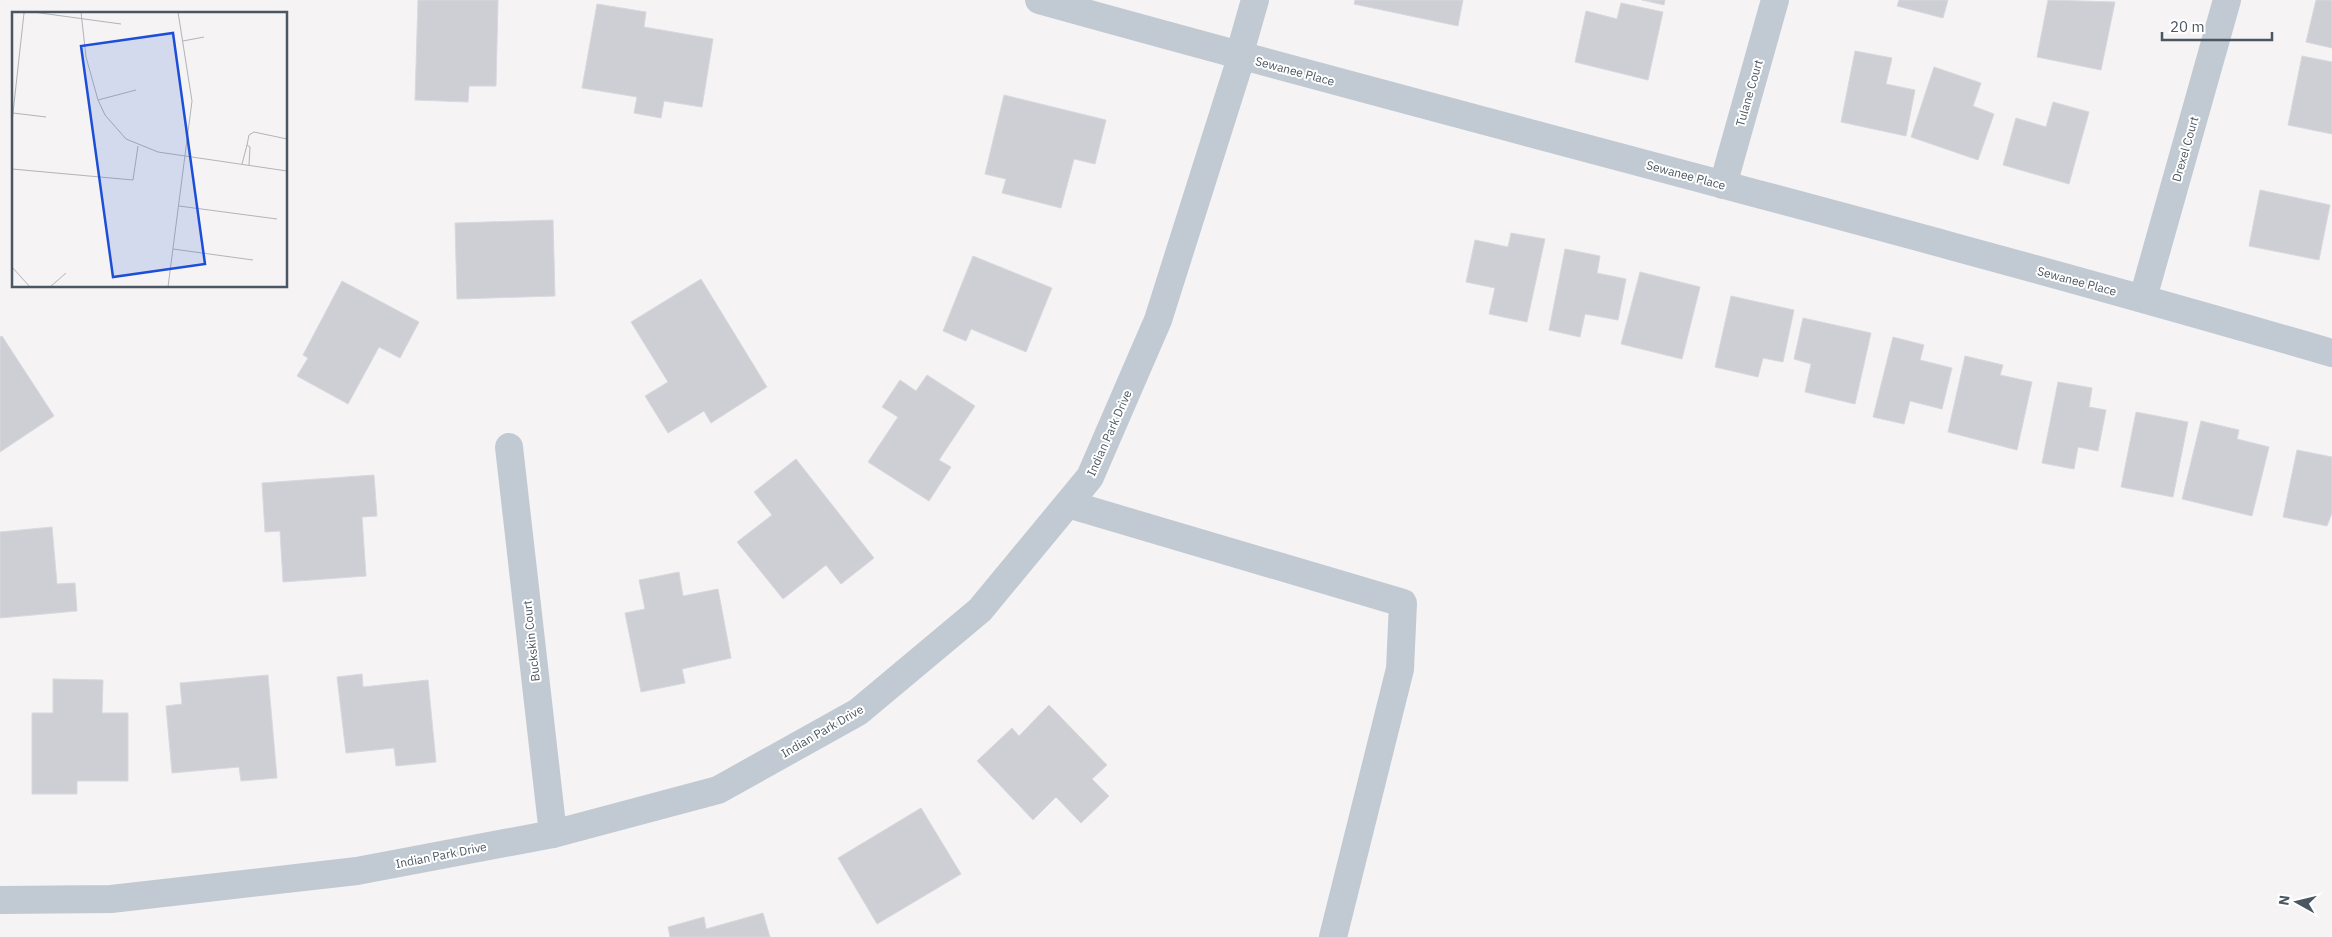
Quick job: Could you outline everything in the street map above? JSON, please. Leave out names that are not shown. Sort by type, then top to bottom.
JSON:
[{"type":"street","name":"Sewanee Place","points":[[1039,0],[1239,56],[2143,298],[2332,353]]},
{"type":"street","name":"Indian Park Drive","points":[[0,900],[111,899],[347,872],[553,834],[718,790],[858,712],[980,610],[1090,477],[1158,320],[1241,58],[1239,56],[1255,0]]},
{"type":"street","name":"Tulane Court","points":[[1723,185],[1775,0]]},
{"type":"street","name":"Drexel Court","points":[[2143,298],[2227,0]]},
{"type":"street","name":"Buckskin Court","points":[[509,447],[553,834]]},
{"type":"street","points":[[1068,504],[1403,603],[1400,669],[1333,937]]},
{"type":"building","points":[[418,0],[498,0],[496,86],[469,86],[468,102],[415,100]]},
{"type":"building","points":[[1355,0],[1463,0],[1458,26],[1354,4]]},
{"type":"building","points":[[1642,0],[1665,0],[1664,5]]},
{"type":"building","points":[[1899,0],[1948,0],[1943,18],[1897,6]]},
{"type":"building","points":[[2048,0],[2115,2],[2101,70],[2037,57]]},
{"type":"building","points":[[2316,0],[2332,0],[2332,48],[2306,42]]},
{"type":"building","points":[[1621,3],[1663,12],[1648,80],[1575,62],[1586,11],[1617,19]]},
{"type":"building","points":[[597,4],[646,12],[644,27],[713,39],[702,107],[664,101],[661,118],[634,113],[637,97],[582,88]]},
{"type":"building","points":[[1855,51],[1892,58],[1886,84],[1915,90],[1906,136],[1841,122]]},
{"type":"building","points":[[2302,56],[2332,62],[2332,134],[2288,125]]},
{"type":"building","points":[[1934,67],[1981,83],[1973,106],[1994,114],[1978,160],[1911,137]]},
{"type":"building","points":[[1004,95],[1106,120],[1095,164],[1074,159],[1061,208],[1002,193],[1006,179],[985,174]]},
{"type":"building","points":[[2053,102],[2089,112],[2069,184],[2003,165],[2016,118],[2046,127]]},
{"type":"building","points":[[2260,190],[2330,205],[2319,260],[2249,246]]},
{"type":"building","points":[[553,220],[555,296],[457,299],[455,223]]},
{"type":"building","points":[[1511,233],[1545,239],[1527,322],[1489,314],[1495,288],[1466,282],[1475,240],[1508,247]]},
{"type":"building","points":[[1565,249],[1600,256],[1597,273],[1626,279],[1618,320],[1585,314],[1580,337],[1549,330]]},
{"type":"building","points":[[973,256],[1052,288],[1026,352],[971,329],[966,341],[943,331]]},
{"type":"building","points":[[1640,272],[1700,287],[1682,359],[1621,344]]},
{"type":"building","points":[[701,279],[767,387],[711,423],[704,411],[668,433],[645,396],[668,382],[631,322]]},
{"type":"building","points":[[342,281],[419,322],[400,358],[379,347],[348,404],[297,376],[308,358],[303,355]]},
{"type":"building","points":[[1731,296],[1794,310],[1783,362],[1763,358],[1758,377],[1715,367]]},
{"type":"building","points":[[1803,318],[1871,333],[1855,404],[1805,392],[1811,364],[1794,359]]},
{"type":"building","points":[[2,336],[54,416],[0,452],[0,337]]},
{"type":"building","points":[[1893,337],[1924,345],[1920,360],[1952,368],[1942,409],[1910,401],[1904,424],[1873,417]]},
{"type":"building","points":[[1965,356],[2003,365],[2000,375],[2032,382],[2017,450],[1948,432]]},
{"type":"building","points":[[927,375],[975,406],[939,460],[951,467],[929,501],[868,462],[898,417],[882,407],[900,380],[916,391]]},
{"type":"building","points":[[2058,382],[2092,388],[2089,407],[2106,410],[2098,451],[2078,447],[2074,469],[2042,463]]},
{"type":"building","points":[[2136,412],[2188,422],[2173,497],[2121,487]]},
{"type":"building","points":[[2201,421],[2239,430],[2237,439],[2269,447],[2252,516],[2182,499]]},
{"type":"building","points":[[2297,450],[2332,457],[2332,513],[2327,526],[2283,517]]},
{"type":"building","points":[[796,459],[874,558],[841,584],[826,565],[783,599],[737,542],[772,515],[754,492]]},
{"type":"building","points":[[374,475],[377,516],[362,517],[366,576],[283,582],[280,531],[265,532],[262,483]]},
{"type":"building","points":[[52,527],[57,584],[75,583],[77,611],[0,618],[0,532]]},
{"type":"building","points":[[679,572],[683,596],[718,589],[731,658],[682,669],[685,683],[641,692],[625,613],[645,609],[639,580]]},
{"type":"building","points":[[362,674],[363,687],[428,680],[436,762],[396,766],[394,748],[346,753],[337,677]]},
{"type":"building","points":[[268,675],[277,778],[241,781],[239,767],[172,773],[166,706],[182,704],[180,683]]},
{"type":"building","points":[[53,679],[103,680],[102,713],[128,713],[128,781],[77,781],[77,794],[32,794],[32,713],[53,713]]},
{"type":"building","points":[[1049,705],[1107,765],[1092,779],[1109,796],[1081,823],[1056,797],[1033,820],[977,761],[1012,728],[1019,736]]},
{"type":"building","points":[[921,808],[961,874],[877,924],[838,858]]},
{"type":"building","points":[[763,913],[770,937],[670,937],[668,927],[704,917],[706,929]]}]
